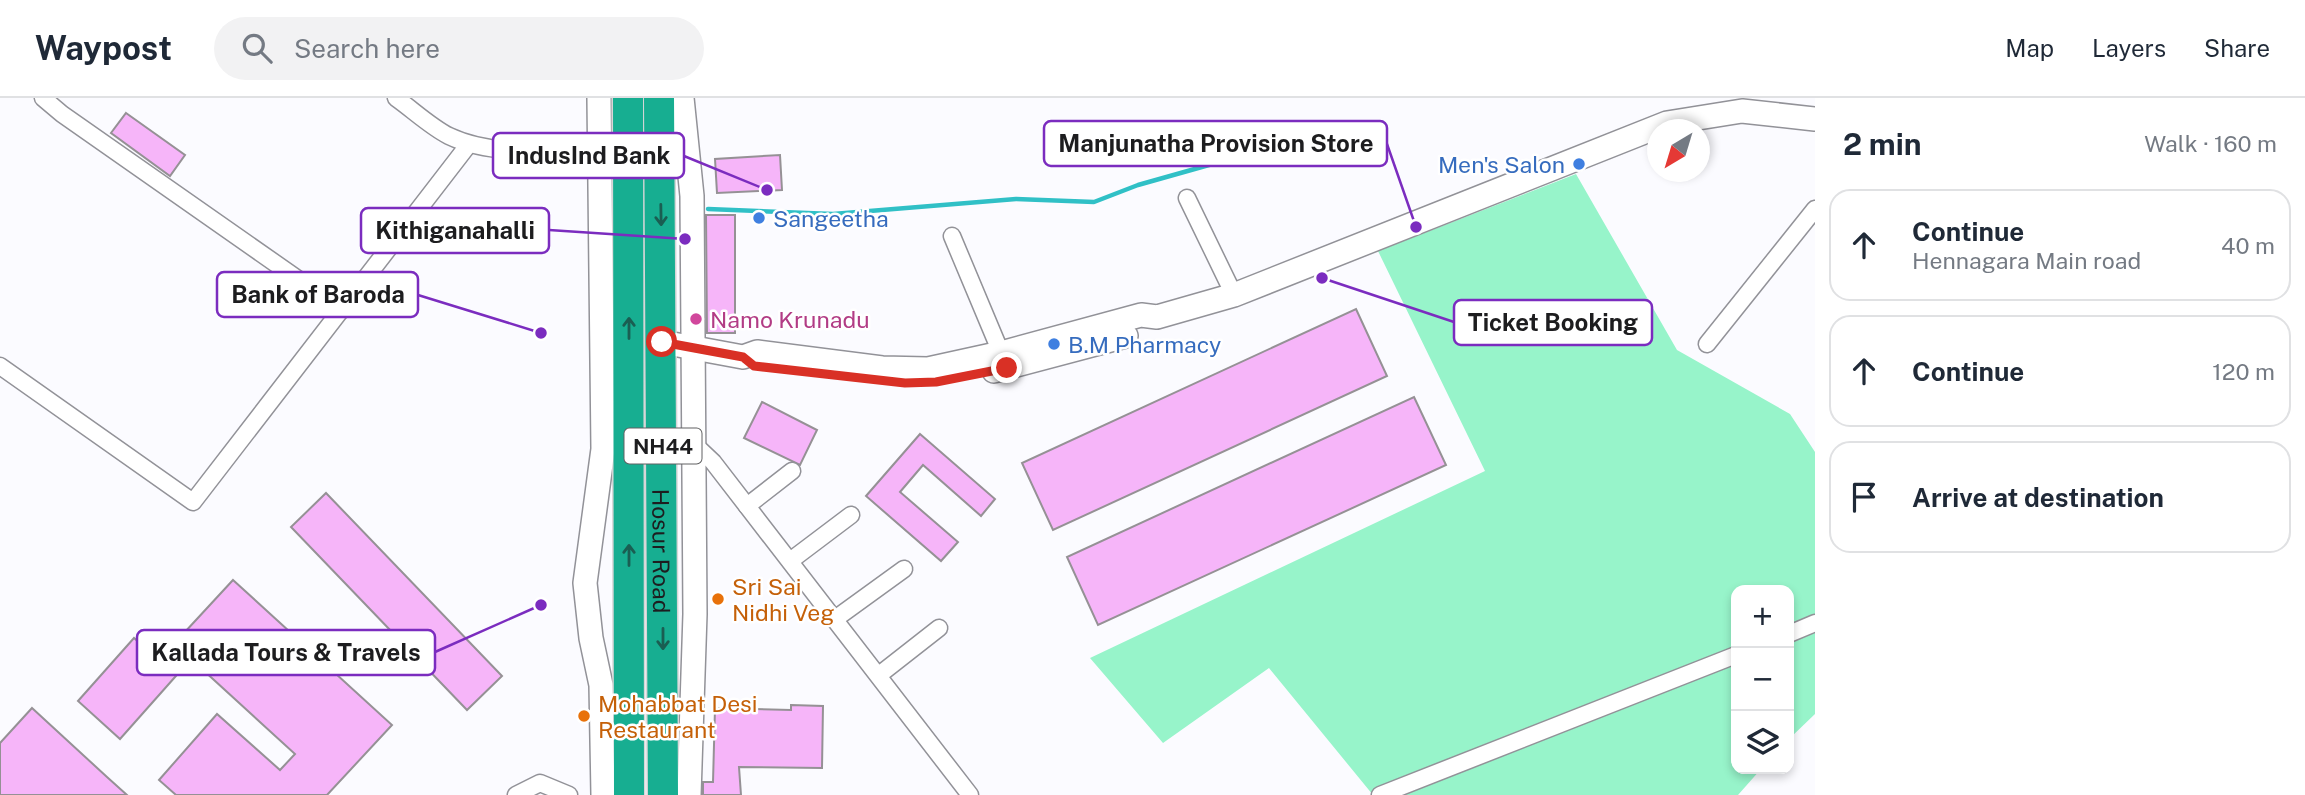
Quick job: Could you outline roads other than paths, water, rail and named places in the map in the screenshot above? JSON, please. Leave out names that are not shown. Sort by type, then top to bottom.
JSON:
[{"type":"highway","name":"Hosur Road","points":[[628,98],[629,795]]},
{"type":"highway","name":"Hosur Road","points":[[659,98],[663,795]]},
{"type":"street","points":[[43,98],[342,310]]},
{"type":"street","points":[[396,98],[447,135],[470,144],[555,150],[600,148]]},
{"type":"street","points":[[599,98],[603,449],[585,583],[591,638],[601,685],[603,795]]},
{"type":"street","points":[[681,98],[692,196],[695,445],[695,614],[689,795]]},
{"type":"street","points":[[662,342],[743,357],[757,352],[915,370],[1004,360],[1141,315],[1157,317],[1234,295],[1667,123],[1742,111],[1815,119]]},
{"type":"street","points":[[0,366],[194,502],[470,144]]},
{"type":"street","points":[[1186,198],[1234,295]]},
{"type":"street","points":[[1707,344],[1815,209]]},
{"type":"street","points":[[952,236],[1004,360]]},
{"type":"street","points":[[695,445],[713,462],[970,795]]},
{"type":"street","points":[[747,506],[792,471]]},
{"type":"street","points":[[790,561],[851,515]]},
{"type":"street","points":[[835,619],[904,569]]},
{"type":"street","points":[[1794,632],[1815,623]]},
{"type":"street","points":[[879,675],[939,628]]},
{"type":"street","points":[[1380,795],[1731,657]]},
{"type":"street","points":[[516,795],[540,783],[569,795]]},
{"type":"waterway","points":[[708,209],[833,214],[1016,199],[1094,202],[1138,185],[1255,152],[1285,158],[1323,152],[1378,129]]},
{"type":"place","name":"Men's Salon","points":[[1579,164]]},
{"type":"place","name":"IndusInd Bank","points":[[767,190]]},
{"type":"place","name":"Sangeetha","points":[[759,218]]},
{"type":"place","name":"Manjunatha Provision Store","points":[[1416,227]]},
{"type":"place","name":"Kithiganahalli","points":[[685,239]]},
{"type":"place","name":"Ticket Booking","points":[[1322,278]]},
{"type":"place","name":"Namo Krunadu","points":[[696,319]]},
{"type":"place","name":"Bank of Baroda","points":[[541,333]]},
{"type":"place","name":"B.M Pharmacy","points":[[1054,344]]},
{"type":"place","name":"Sri Sai Nidhi Veg","points":[[718,599]]},
{"type":"place","name":"Kallada Tours & Travels","points":[[541,605]]},
{"type":"place","name":"Mohabbat Desi Restaurant","points":[[584,716]]}]
